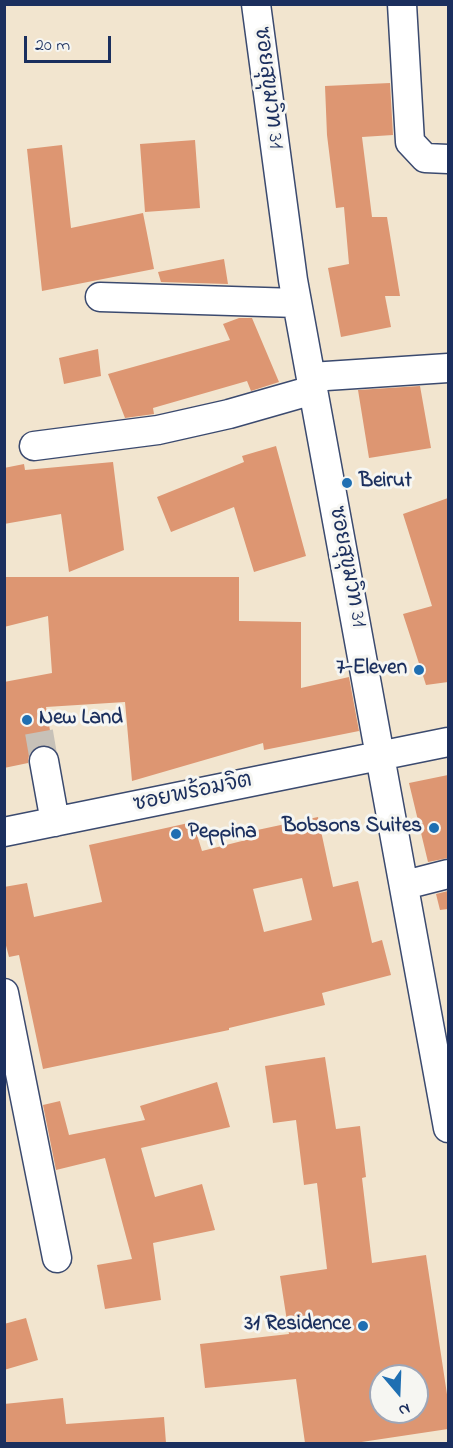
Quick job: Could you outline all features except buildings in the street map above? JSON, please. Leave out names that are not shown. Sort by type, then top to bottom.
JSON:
[{"type":"street","name":"ซอยสุขุมวิท 31","points":[[256,4],[297,303],[448,1128]]},
{"type":"street","points":[[402,4],[410,142],[425,158],[448,159]]},
{"type":"street","points":[[100,297],[297,303]]},
{"type":"street","points":[[34,446],[158,430],[229,414],[312,383],[448,368]]},
{"type":"street","name":"ซอยพร้อมจิต","points":[[4,832],[448,742]]},
{"type":"street","points":[[44,761],[56,822]]},
{"type":"street","points":[[405,885],[448,874]]},
{"type":"street","points":[[4,993],[57,1258]]},
{"type":"tunnel","points":[[39,732],[44,761]]},
{"type":"place","name":"Beirut","points":[[347,483]]},
{"type":"place","name":"7-Eleven","points":[[419,670]]},
{"type":"place","name":"New Land","points":[[27,720]]},
{"type":"place","name":"Bobsons Suites","points":[[434,828]]},
{"type":"place","name":"Peppina","points":[[176,834]]},
{"type":"place","name":"31 Residence","points":[[363,1326]]}]
